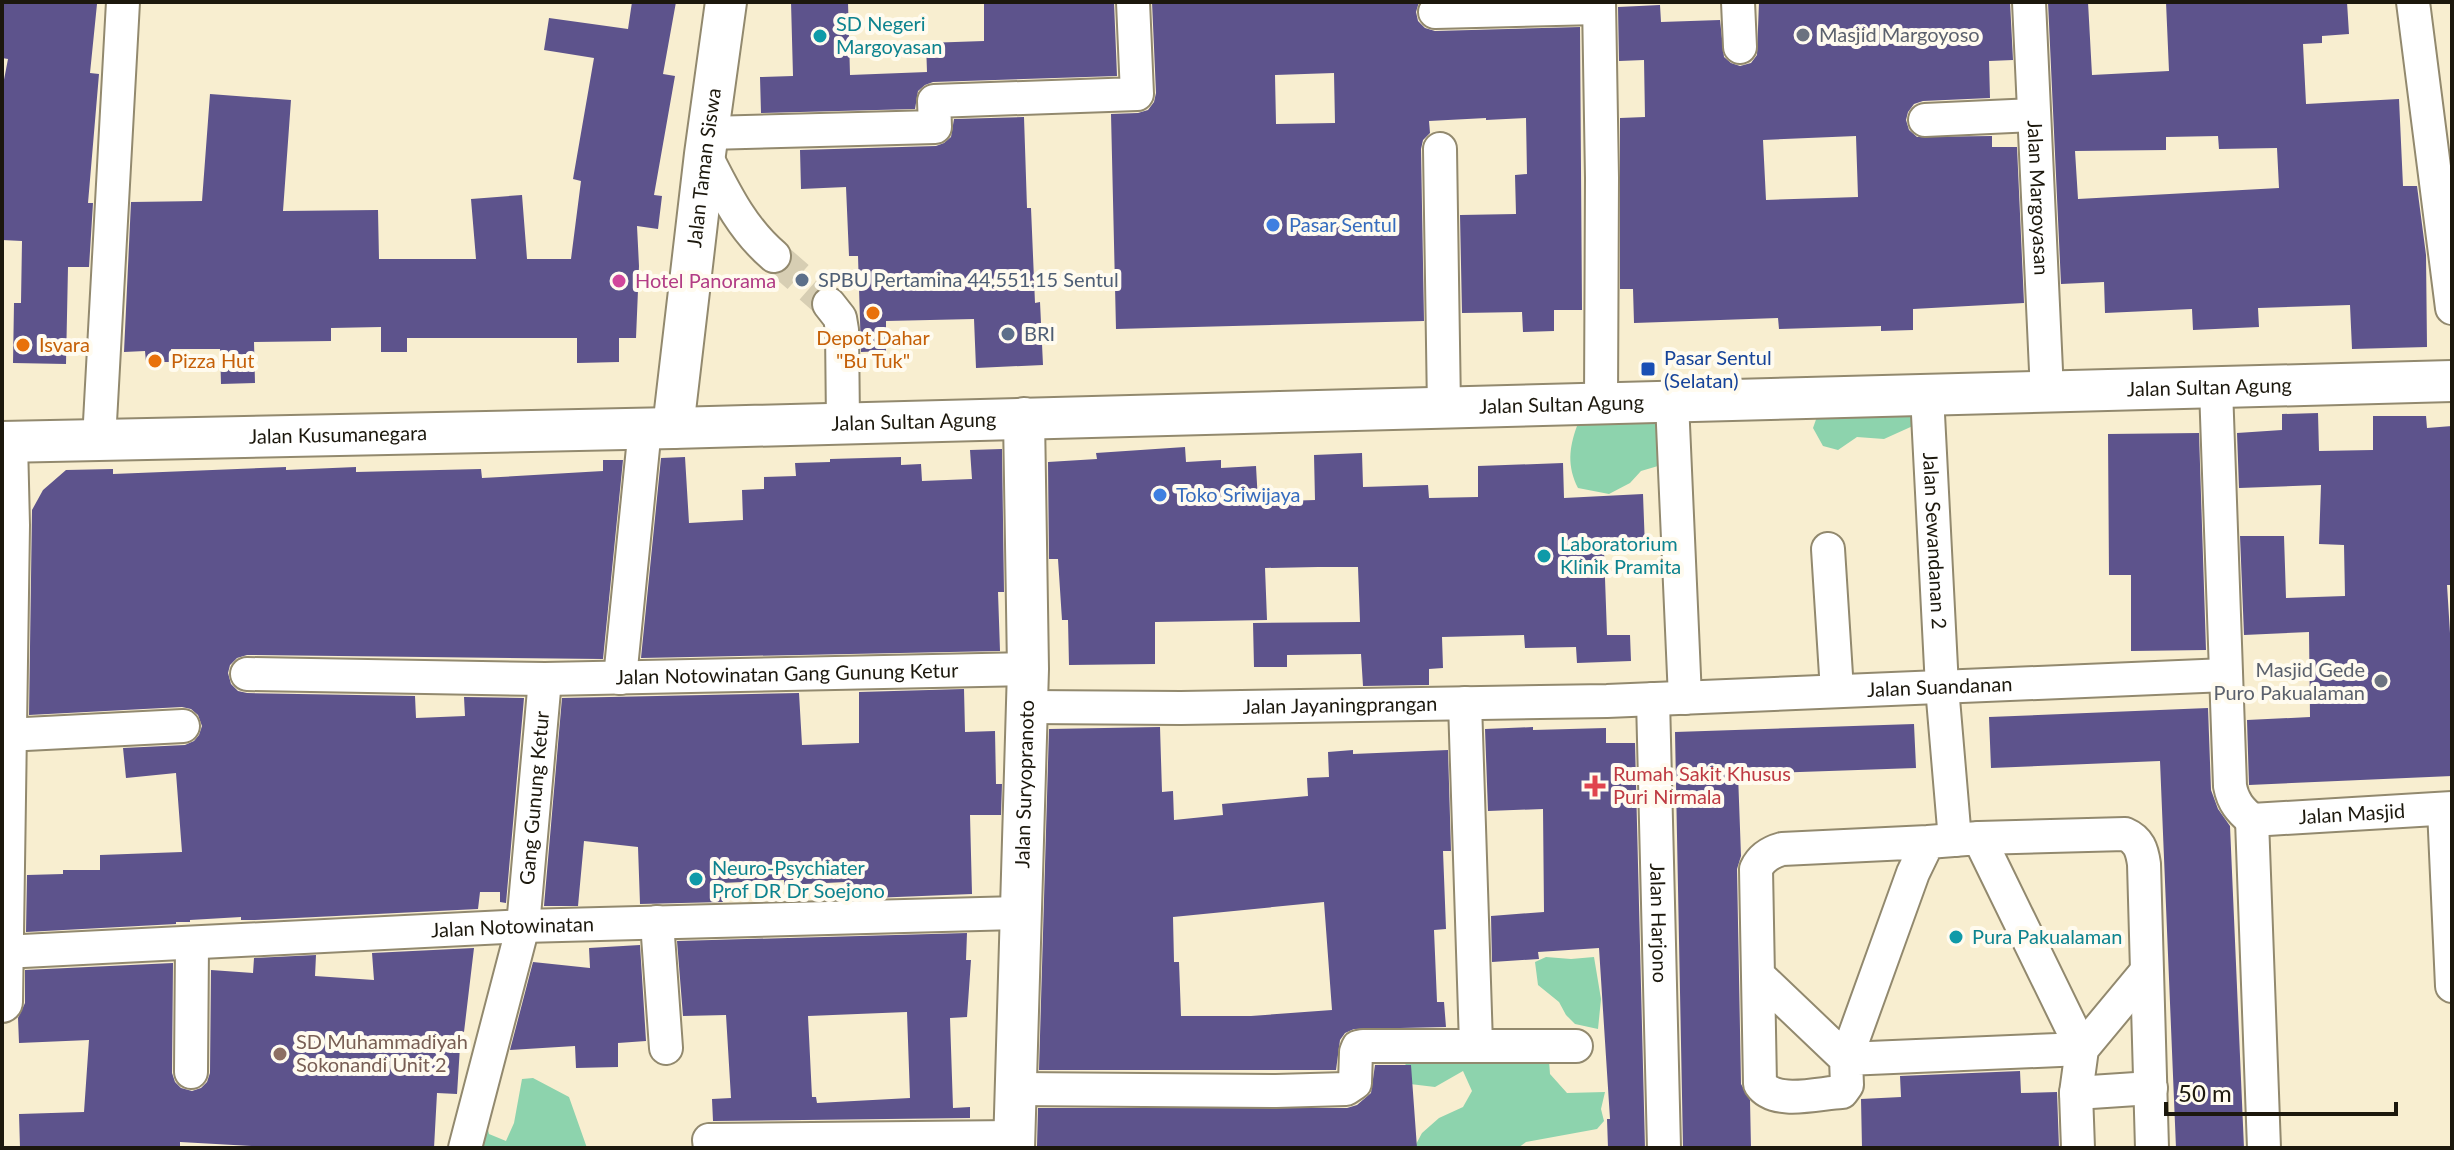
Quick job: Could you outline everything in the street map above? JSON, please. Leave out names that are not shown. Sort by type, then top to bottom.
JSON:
[{"type":"main road","name":"Jalan Taman Siswa","points":[[659,428],[726,2]]},
{"type":"main road","name":"Jalan Sultan Agung","points":[[659,428],[2452,381]]},
{"type":"main road","name":"Jalan Suryopranoto","points":[[1014,1143],[1028,688],[1024,418]]},
{"type":"main road","name":"Jalan Kusumanegara","points":[[5,442],[659,428]]},
{"type":"main road","points":[[2,1002],[6,735],[5,442]]},
{"type":"street","points":[[99,440],[123,2]]},
{"type":"street","points":[[774,256],[747,229],[732,208],[706,143],[935,127],[934,101],[1137,94],[1133,2]]},
{"type":"street","points":[[1738,2],[1740,47]]},
{"type":"street","name":"Jalan Margoyasan","points":[[2029,2],[2047,392]]},
{"type":"street","points":[[2413,2],[2452,308]]},
{"type":"street","points":[[1435,12],[1599,5],[1601,403]]},
{"type":"street","points":[[1925,120],[2034,115]]},
{"type":"street","points":[[1440,149],[1444,408]]},
{"type":"street","points":[[829,304],[840,318],[842,330],[843,423]]},
{"type":"street","points":[[2216,388],[2230,786],[2239,809],[2252,820],[2264,1148]]},
{"type":"street","name":"Jalan Sewandanan 2","points":[[1927,395],[1942,687],[1954,840]]},
{"type":"street","points":[[1672,402],[1685,698]]},
{"type":"street","points":[[620,678],[659,428]]},
{"type":"street","points":[[1828,549],[1837,691]]},
{"type":"street","name":"Jalan Notowinatan Gang Gunung Ketur","points":[[247,674],[545,679],[963,671],[1028,688]]},
{"type":"street","name":"Jalan Suandanan","points":[[1653,699],[2226,675]]},
{"type":"street","name":"Gang Gunung Ketur","points":[[465,1148],[523,926],[545,679]]},
{"type":"street","name":"Jalan Jayaningprangan","points":[[1028,688],[1181,708],[1653,699]]},
{"type":"street","name":"Jalan Harjono","points":[[1653,699],[1664,1148]]},
{"type":"street","points":[[1465,703],[1476,1044]]},
{"type":"street","points":[[6,735],[183,726]]},
{"type":"street","points":[[2448,808],[2452,986]]},
{"type":"street","name":"Jalan Masjid","points":[[2252,820],[2448,808]]},
{"type":"street","points":[[1954,840],[1913,873],[1846,1059],[1847,1085],[1842,1092],[1779,1096],[1766,1092],[1760,1084],[1756,869],[1765,858],[1782,849],[1954,840],[2125,834],[2131,836],[2141,849],[2144,864],[2152,1148]]},
{"type":"street","points":[[1954,840],[2082,1049]]},
{"type":"street","name":"Jalan Notowinatan","points":[[3,952],[523,926],[1021,913]]},
{"type":"street","points":[[657,922],[666,1048]]},
{"type":"street","points":[[191,1072],[192,944]]},
{"type":"street","points":[[2078,1148],[2076,1093],[2082,1049],[2146,972]]},
{"type":"street","points":[[1759,976],[1846,1059],[2082,1049]]},
{"type":"street","points":[[1017,1089],[1346,1089],[1355,1083],[1358,1047],[1476,1044],[1576,1046]]},
{"type":"street","points":[[2076,1093],[2151,1088]]},
{"type":"street","points":[[710,1148],[709,1140],[1014,1143]]},
{"type":"green space","points":[[1917,402],[1915,425],[1884,439],[1857,437],[1838,450],[1823,446],[1813,428],[1819,411]]},
{"type":"green space","points":[[1600,414],[1668,414],[1667,456],[1658,466],[1641,471],[1630,483],[1609,494],[1578,488],[1571,465],[1572,442],[1577,426]]},
{"type":"green space","points":[[1546,957],[1594,957],[1601,999],[1598,1029],[1575,1024],[1559,1002],[1538,985],[1535,962]]},
{"type":"green space","points":[[1414,1059],[1549,1061],[1550,1074],[1567,1093],[1605,1092],[1601,1109],[1604,1121],[1597,1129],[1526,1142],[1518,1148],[1414,1148],[1422,1133],[1439,1118],[1463,1107],[1472,1091],[1463,1071],[1435,1087],[1410,1084],[1400,1068]]},
{"type":"green space","points":[[533,1078],[569,1097],[587,1148],[448,1148],[453,1138],[484,1113],[489,1134],[506,1141],[514,1123],[522,1079]]},
{"type":"building","points":[[2,2],[97,4],[90,73],[99,74],[88,203],[93,203],[89,267],[68,267],[66,364],[13,363],[14,303],[21,303],[22,241],[2,240],[2,90],[8,59],[2,58]]},
{"type":"building","points":[[632,2],[676,2],[663,74],[675,76],[654,195],[662,196],[658,229],[637,226],[636,338],[619,338],[619,362],[577,363],[577,338],[407,338],[407,352],[381,352],[381,327],[331,328],[331,341],[254,342],[255,383],[221,384],[220,349],[171,349],[172,362],[146,362],[145,351],[124,352],[131,202],[202,201],[210,94],[291,100],[283,211],[378,210],[379,259],[476,259],[471,199],[522,195],[527,259],[571,259],[581,181],[573,179],[594,58],[544,50],[549,18],[628,29]]},
{"type":"building","points":[[791,2],[848,2],[850,75],[927,72],[926,43],[984,41],[984,2],[1114,2],[1117,76],[933,82],[918,91],[915,109],[761,113],[760,77],[793,76]]},
{"type":"building","points":[[1152,2],[1419,2],[1416,12],[1418,21],[1425,28],[1435,31],[1580,27],[1582,310],[1554,310],[1554,331],[1523,332],[1522,312],[1462,313],[1460,215],[1516,214],[1515,175],[1527,174],[1526,118],[1486,118],[1429,121],[1430,133],[1423,140],[1424,321],[1116,329],[1111,114],[1148,110],[1156,93]],"holes":[[[1334,73],[1335,123],[1276,124],[1275,75]]]},
{"type":"building","points":[[1759,2],[2010,2],[2013,60],[1989,61],[1990,98],[1923,101],[1914,104],[1906,120],[1909,130],[1917,137],[1992,136],[1992,147],[2017,147],[2024,303],[1913,309],[1913,330],[1881,331],[1881,326],[1779,329],[1778,318],[1634,323],[1633,289],[1620,289],[1620,118],[1645,117],[1644,60],[1619,61],[1618,7],[1660,5],[1661,22],[1720,20],[1724,57],[1740,66],[1751,63],[1757,55]],"holes":[[[1856,136],[1858,197],[1766,200],[1763,140]]]},
{"type":"building","points":[[2048,2],[2088,2],[2092,75],[2169,71],[2166,2],[2347,2],[2349,34],[2322,36],[2322,43],[2303,44],[2306,104],[2399,99],[2403,186],[2417,186],[2426,255],[2427,347],[2352,349],[2350,305],[2258,308],[2259,327],[2193,330],[2192,309],[2105,313],[2104,282],[2061,284]],"holes":[[[2218,136],[2219,149],[2277,148],[2279,188],[2078,199],[2075,151],[2166,150],[2166,137]]]},
{"type":"building","points":[[1024,117],[1027,208],[1031,208],[1035,303],[1040,302],[1043,365],[976,368],[974,319],[886,321],[886,351],[861,352],[858,256],[849,256],[846,187],[801,189],[800,150],[936,146],[951,137],[954,119]]},
{"type":"building","points":[[2318,413],[2319,451],[2373,450],[2373,416],[2426,416],[2427,428],[2452,426],[2452,585],[2447,585],[2452,632],[2452,776],[2249,785],[2247,720],[2310,717],[2309,632],[2244,635],[2240,536],[2284,536],[2286,598],[2345,596],[2344,545],[2319,544],[2321,485],[2239,488],[2237,433],[2282,430],[2282,414]]},
{"type":"building","points":[[2199,433],[2206,650],[2131,651],[2131,575],[2109,575],[2108,434]]},
{"type":"building","points":[[1185,447],[1186,462],[1221,460],[1221,468],[1256,466],[1258,502],[1315,500],[1314,455],[1362,453],[1363,487],[1428,485],[1429,498],[1478,497],[1478,466],[1563,463],[1564,498],[1643,494],[1645,548],[1604,550],[1607,635],[1630,635],[1631,661],[1577,663],[1576,647],[1525,648],[1524,635],[1442,637],[1443,668],[1429,669],[1429,685],[1363,686],[1361,654],[1287,655],[1287,667],[1254,667],[1253,623],[1360,622],[1358,567],[1318,567],[1265,568],[1267,620],[1155,622],[1155,664],[1069,665],[1068,620],[1062,620],[1058,559],[1049,559],[1048,462],[1097,459],[1096,453]]},
{"type":"building","points":[[1002,449],[1004,592],[998,592],[1000,651],[641,658],[661,458],[685,457],[689,523],[743,520],[742,490],[764,489],[764,477],[796,476],[795,463],[901,457],[901,465],[921,464],[922,481],[972,479],[970,450]]},
{"type":"building","points":[[603,460],[623,460],[603,659],[247,655],[237,658],[230,665],[228,673],[231,684],[238,691],[247,693],[415,696],[416,718],[465,716],[464,697],[524,698],[506,903],[500,902],[500,892],[480,892],[478,909],[255,920],[241,920],[241,917],[190,920],[176,924],[26,932],[27,875],[63,874],[63,870],[100,870],[100,855],[182,852],[176,773],[126,778],[123,748],[185,745],[194,741],[202,726],[198,715],[182,707],[29,715],[32,510],[43,490],[66,470],[113,469],[113,474],[286,467],[286,470],[356,467],[356,472],[481,469],[482,478],[603,471]]},
{"type":"building","points":[[964,689],[965,732],[995,731],[996,784],[1002,784],[1001,815],[970,815],[972,894],[847,899],[846,882],[784,885],[784,880],[722,883],[723,902],[640,904],[638,847],[584,841],[578,906],[544,906],[562,698],[799,693],[802,745],[859,743],[859,692]]},
{"type":"building","points":[[2208,708],[2211,790],[2218,809],[2230,826],[2244,1148],[2176,1148],[2160,761],[1991,768],[1989,717]]},
{"type":"building","points":[[1914,724],[1916,768],[1738,774],[1741,1084],[1750,1100],[1751,1148],[1683,1147],[1675,732]]},
{"type":"building","points":[[1160,727],[1162,792],[1173,791],[1174,820],[1223,815],[1222,804],[1308,796],[1307,778],[1329,777],[1328,752],[1353,750],[1353,754],[1448,750],[1451,851],[1443,851],[1446,929],[1434,930],[1437,1002],[1444,1002],[1446,1027],[1354,1029],[1345,1033],[1340,1040],[1336,1070],[1039,1070],[1049,729]],"holes":[[[1324,902],[1332,1010],[1251,1016],[1181,1016],[1179,962],[1174,962],[1173,917]]]},
{"type":"building","points":[[1533,727],[1533,730],[1606,728],[1606,743],[1635,743],[1645,1148],[1608,1148],[1607,1119],[1610,1119],[1599,948],[1538,952],[1539,959],[1492,962],[1491,916],[1544,912],[1543,809],[1488,811],[1485,729]]},
{"type":"building","points":[[967,933],[966,960],[971,960],[967,1017],[950,1018],[953,1108],[970,1107],[970,1118],[713,1121],[712,1099],[731,1098],[726,1015],[683,1016],[677,941]],"holes":[[[907,1012],[910,1098],[817,1103],[816,1097],[812,1097],[808,1016]]]},
{"type":"building","points":[[640,945],[646,1041],[618,1043],[618,1067],[576,1068],[575,1046],[510,1050],[533,962],[590,968],[589,948]]},
{"type":"building","points":[[474,948],[464,1032],[461,1031],[457,1094],[437,1093],[434,1148],[285,1148],[180,1142],[180,1148],[20,1148],[19,1114],[84,1112],[89,1040],[19,1043],[18,1018],[25,1003],[25,970],[173,963],[172,1073],[181,1088],[192,1091],[207,1082],[210,1073],[211,970],[253,973],[254,958],[316,955],[315,976],[374,980],[372,953]]},
{"type":"building","points":[[1375,1065],[1411,1065],[1417,1148],[1037,1146],[1038,1108],[1347,1108],[1357,1105],[1371,1093]]},
{"type":"building","points":[[2020,1071],[2021,1093],[2057,1092],[2059,1148],[1862,1148],[1861,1099],[1901,1097],[1900,1076]]},
{"type":"tunnel","points":[[774,256],[829,304]]},
{"type":"place","name":"Masjid Margoyoso","points":[[1803,35]]},
{"type":"place","name":"SD Negeri Margoyasan","points":[[820,36]]},
{"type":"place","name":"Pasar Sentul","points":[[1273,225]]},
{"type":"place","name":"SPBU Pertamina 44.551.15 Sentul","points":[[802,280]]},
{"type":"place","name":"Hotel Panorama","points":[[619,281]]},
{"type":"place","name":"Depot Dahar \"Bu Tuk\"","points":[[873,313]]},
{"type":"place","name":"BRI","points":[[1008,334]]},
{"type":"place","name":"Isvara","points":[[23,345]]},
{"type":"place","name":"Pizza Hut","points":[[155,361]]},
{"type":"place","name":"Pasar Sentul (Selatan)","points":[[1648,369]]},
{"type":"place","name":"Toko Sriwijaya","points":[[1160,495]]},
{"type":"place","name":"Laboratorium Klinik Pramita","points":[[1544,556]]},
{"type":"place","name":"Masjid Gede Puro Pakualaman","points":[[2381,681]]},
{"type":"place","name":"Rumah Sakit Khusus Puri Nirmala","points":[[1595,786]]},
{"type":"place","name":"Neuro-Psychiater Prof DR Dr Soejono","points":[[696,879]]},
{"type":"place","name":"Pura Pakualaman","points":[[1956,937]]},
{"type":"place","name":"SD Muhammadiyah Sokonandi Unit 2","points":[[280,1054]]}]
